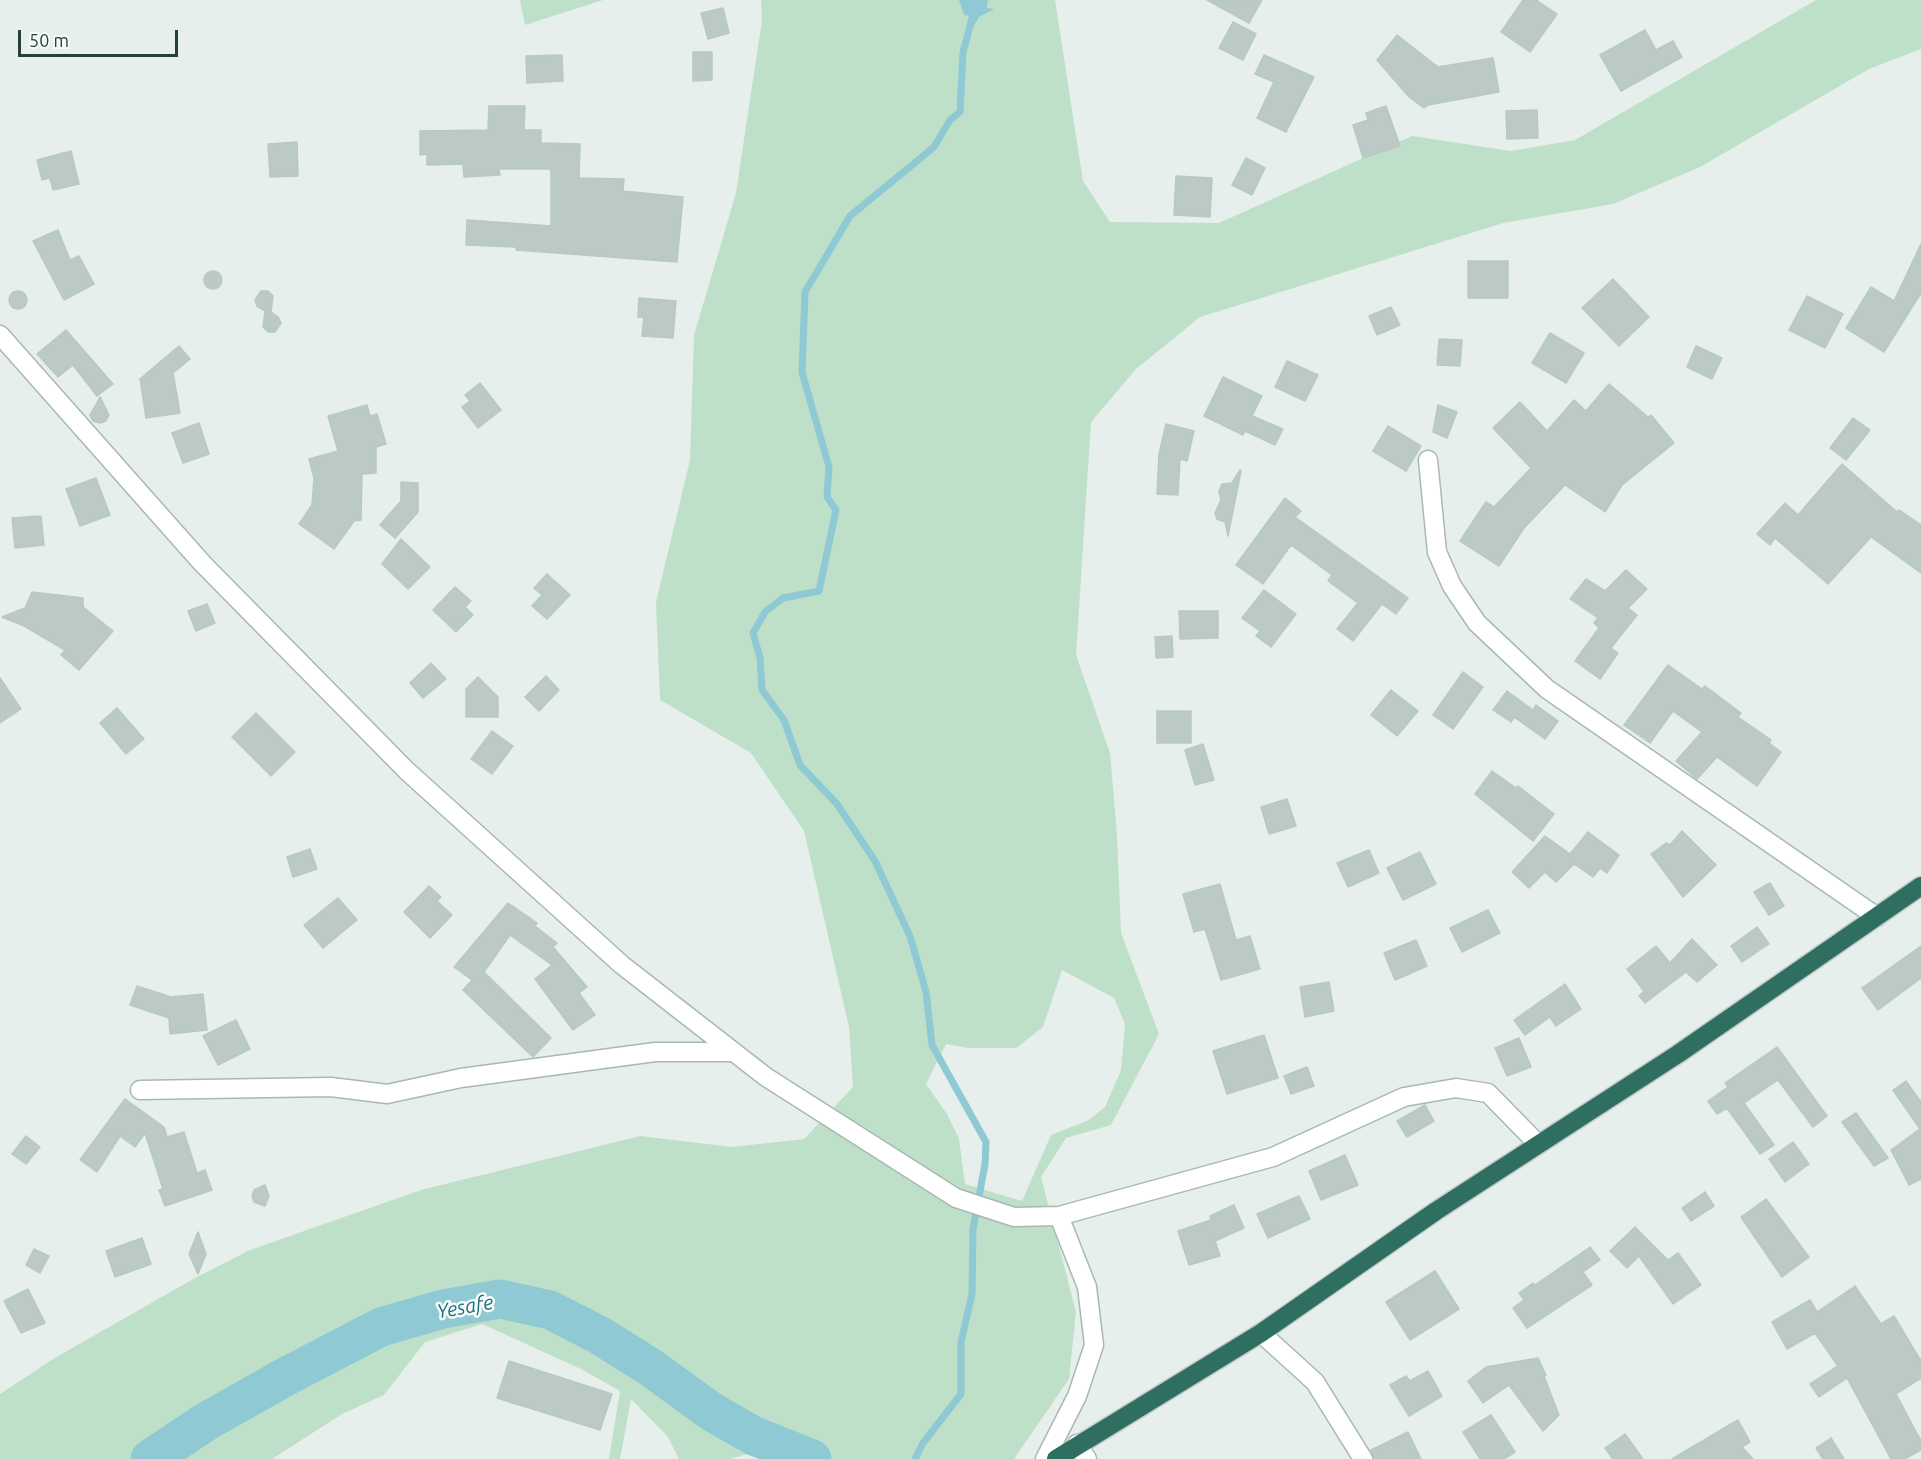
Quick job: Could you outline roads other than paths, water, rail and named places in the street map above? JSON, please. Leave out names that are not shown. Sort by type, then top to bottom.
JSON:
[{"type":"highway","points":[[1056,1459],[1082,1451],[1261,1333],[1537,1143],[1678,1054],[1921,885]]},
{"type":"street","points":[[0,335],[202,563],[407,771],[622,965],[733,1052],[766,1077],[956,1198],[1014,1218],[1059,1216],[1273,1157],[1404,1097],[1456,1088],[1488,1093],[1537,1143]]},
{"type":"street","points":[[1428,460],[1437,552],[1452,586],[1477,623],[1546,689],[1877,917]]},
{"type":"street","points":[[140,1090],[331,1087],[387,1094],[461,1078],[655,1052],[733,1052]]},
{"type":"street","points":[[1045,1459],[1077,1396],[1094,1345],[1087,1287],[1059,1216]]},
{"type":"street","points":[[1261,1333],[1315,1382],[1363,1459]]},
{"type":"water","points":[[959,0],[988,0],[987,8],[994,9],[979,17],[973,28],[966,26],[969,16],[964,15]]},
{"type":"waterway","points":[[915,1459],[923,1443],[961,1394],[961,1342],[972,1294],[973,1229],[985,1164],[986,1142],[932,1045],[926,992],[910,936],[875,861],[837,804],[800,765],[784,720],[762,690],[760,658],[753,633],[765,612],[783,598],[819,591],[836,510],[827,497],[829,467],[802,372],[805,292],[850,216],[934,147],[950,120],[960,112],[963,52],[972,19]]},
{"type":"waterway","name":"Yesafe","points":[[150,1459],[207,1421],[381,1327],[443,1309],[500,1299],[550,1310],[599,1335],[650,1367],[712,1412],[754,1436],[812,1459]]}]
